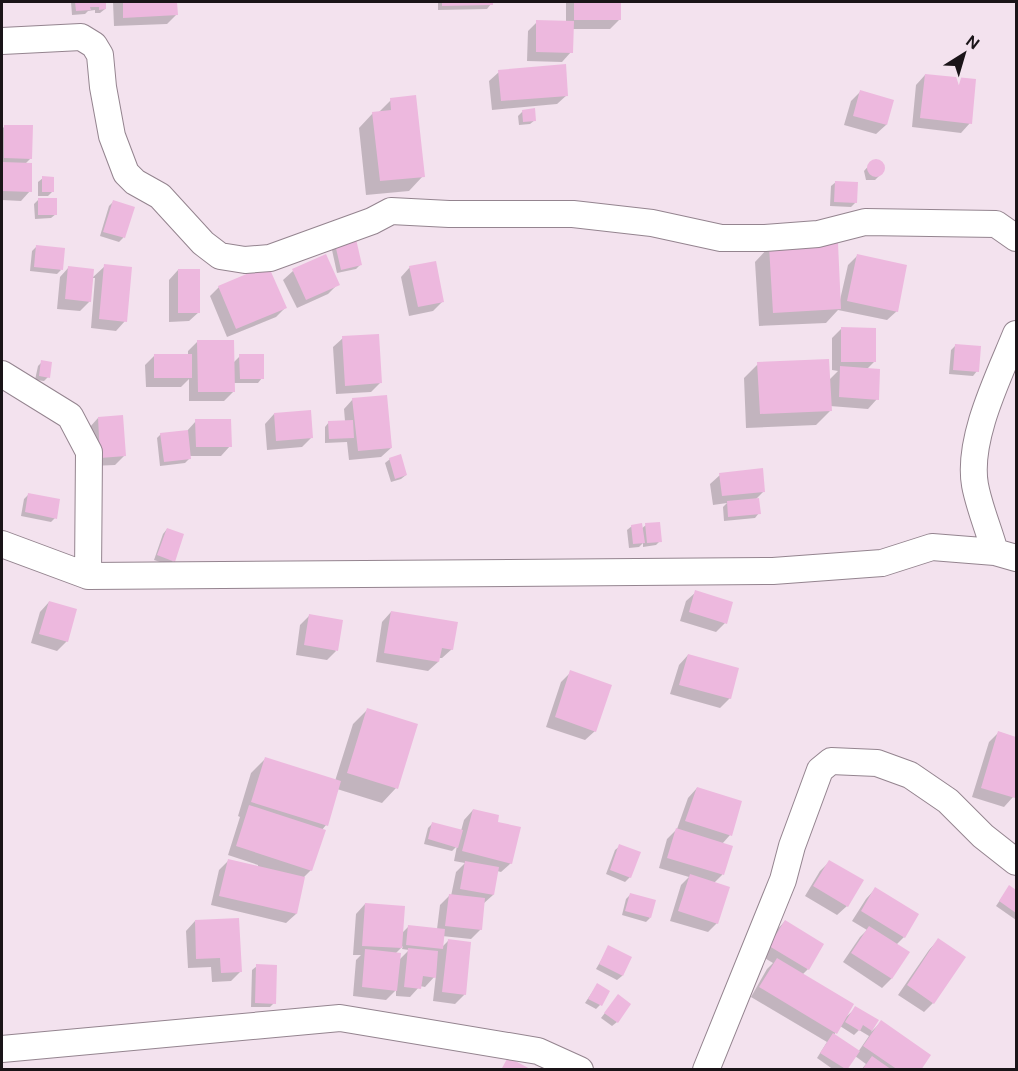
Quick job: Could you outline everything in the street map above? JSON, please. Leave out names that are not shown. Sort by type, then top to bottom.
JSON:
[{"type":"street","points":[[2,41],[81,37],[94,45],[100,55],[111,136],[126,173],[135,182],[160,196],[203,243],[220,255],[244,260],[270,258],[372,221],[391,211],[449,214],[573,214],[652,223],[721,238],[765,238],[818,234],[865,222],[996,224],[1017,238]]},
{"type":"street","points":[[2,544],[88,576],[773,571],[882,563],[932,547],[1006,555],[975,484],[974,452],[984,418],[1017,334]]},
{"type":"street","points":[[2,374],[70,416],[88,452],[88,576]]},
{"type":"street","points":[[706,1070],[783,880],[792,846],[820,770],[831,761],[877,762],[910,775],[948,801],[983,836],[1017,862]]},
{"type":"street","points":[[2,1049],[340,1018],[538,1051],[580,1070]]},
{"type":"building","points":[[75,2],[106,2],[106,9],[99,10],[99,7],[90,7],[91,10],[76,11]]},
{"type":"building","points":[[123,2],[177,2],[178,15],[123,18]]},
{"type":"building","points":[[442,2],[493,2],[493,5],[442,6]]},
{"type":"building","points":[[574,2],[621,2],[621,20],[574,20]]},
{"type":"building","points":[[536,20],[574,21],[573,53],[536,52]]},
{"type":"building","points":[[566,64],[568,96],[501,101],[498,70]]},
{"type":"building","points":[[925,74],[976,79],[972,124],[920,118]]},
{"type":"building","points":[[860,90],[894,100],[887,125],[853,116]]},
{"type":"building","points":[[416,95],[425,177],[380,181],[372,112],[391,110],[390,98]]},
{"type":"building","points":[[535,108],[536,121],[523,122],[522,110]]},
{"type":"building","points":[[4,125],[33,125],[32,159],[4,158]]},
{"type":"building","points":[[872,159],[880,159],[885,164],[883,175],[872,177],[867,172],[867,164]]},
{"type":"building","points":[[2,162],[32,163],[32,192],[2,191]]},
{"type":"building","points":[[42,176],[54,177],[54,192],[42,192]]},
{"type":"building","points":[[835,181],[858,182],[857,203],[834,202]]},
{"type":"building","points":[[38,198],[57,198],[57,215],[38,215]]},
{"type":"building","points":[[113,200],[135,207],[125,238],[103,232]]},
{"type":"building","points":[[356,239],[362,265],[341,270],[335,244]]},
{"type":"building","points":[[838,243],[841,309],[773,313],[769,246]]},
{"type":"building","points":[[36,245],[65,248],[63,270],[34,267]]},
{"type":"building","points":[[326,254],[340,285],[306,300],[292,269]]},
{"type":"building","points":[[857,254],[907,265],[898,312],[847,301]]},
{"type":"building","points":[[436,261],[444,302],[418,307],[409,266]]},
{"type":"building","points":[[104,264],[132,267],[127,322],[99,319]]},
{"type":"building","points":[[268,265],[287,308],[236,329],[218,286]]},
{"type":"building","points":[[68,266],[94,269],[91,302],[65,299]]},
{"type":"building","points":[[178,269],[200,269],[200,313],[178,313]]},
{"type":"building","points":[[841,327],[876,328],[876,362],[841,362]]},
{"type":"building","points":[[379,334],[382,383],[345,386],[342,336]]},
{"type":"building","points":[[197,340],[234,340],[235,392],[198,392]]},
{"type":"building","points":[[955,344],[981,346],[979,372],[953,370]]},
{"type":"building","points":[[154,354],[192,354],[192,378],[154,378]]},
{"type":"building","points":[[239,354],[264,354],[264,379],[240,379]]},
{"type":"building","points":[[829,359],[832,411],[760,414],[757,362]]},
{"type":"building","points":[[41,360],[52,362],[50,378],[39,376]]},
{"type":"building","points":[[840,366],[880,369],[879,400],[839,397]]},
{"type":"building","points":[[387,395],[392,448],[358,451],[352,398]]},
{"type":"building","points":[[311,410],[313,438],[276,441],[274,413]]},
{"type":"building","points":[[123,415],[126,456],[100,458],[98,417]]},
{"type":"building","points":[[195,419],[231,419],[232,447],[196,447]]},
{"type":"building","points":[[353,420],[354,438],[329,439],[328,421]]},
{"type":"building","points":[[188,430],[191,459],[164,462],[160,433]]},
{"type":"building","points":[[401,454],[407,475],[395,479],[389,458]]},
{"type":"building","points":[[763,468],[765,492],[722,496],[719,473]]},
{"type":"building","points":[[28,493],[60,499],[57,519],[25,512]]},
{"type":"building","points":[[759,498],[761,514],[728,517],[727,501]]},
{"type":"building","points":[[660,522],[662,542],[647,543],[645,523]]},
{"type":"building","points":[[642,523],[645,543],[633,544],[631,525]]},
{"type":"building","points":[[167,528],[184,534],[175,562],[157,555]]},
{"type":"building","points":[[695,590],[733,602],[727,624],[689,612]]},
{"type":"building","points":[[49,601],[77,609],[68,642],[39,634]]},
{"type":"building","points":[[391,611],[458,622],[453,650],[442,648],[439,662],[384,653]]},
{"type":"building","points":[[309,614],[343,620],[338,651],[304,645]]},
{"type":"building","points":[[688,654],[739,668],[731,699],[679,685]]},
{"type":"building","points":[[570,670],[612,685],[596,732],[555,717]]},
{"type":"building","points":[[367,708],[418,724],[398,789],[347,773]]},
{"type":"building","points":[[998,731],[1016,737],[1015,798],[981,788]]},
{"type":"building","points":[[265,757],[341,781],[328,826],[251,802]]},
{"type":"building","points":[[697,787],[742,801],[732,836],[685,821]]},
{"type":"building","points":[[249,805],[326,830],[312,871],[236,846]]},
{"type":"building","points":[[473,809],[499,815],[498,822],[521,827],[512,864],[462,851]]},
{"type":"building","points":[[432,822],[463,830],[458,848],[428,839]]},
{"type":"building","points":[[676,828],[733,846],[724,875],[667,858]]},
{"type":"building","points":[[619,844],[641,852],[631,878],[610,870]]},
{"type":"building","points":[[228,859],[305,877],[297,914],[219,896]]},
{"type":"building","points":[[829,860],[864,880],[848,907],[813,886]]},
{"type":"building","points":[[465,861],[499,867],[494,895],[460,889]]},
{"type":"building","points":[[690,874],[730,887],[718,924],[678,911]]},
{"type":"building","points":[[1009,885],[1016,890],[1016,913],[999,901]]},
{"type":"building","points":[[875,887],[919,914],[905,938],[861,911]]},
{"type":"building","points":[[630,893],[656,900],[651,918],[625,911]]},
{"type":"building","points":[[449,894],[485,898],[482,930],[445,926]]},
{"type":"building","points":[[365,903],[405,906],[402,948],[362,946]]},
{"type":"building","points":[[239,918],[242,972],[221,973],[220,958],[196,959],[195,920]]},
{"type":"building","points":[[785,920],[824,944],[809,970],[769,946]]},
{"type":"building","points":[[408,925],[445,929],[443,949],[406,945]]},
{"type":"building","points":[[869,926],[910,952],[892,979],[851,953]]},
{"type":"building","points":[[938,938],[966,957],[934,1004],[907,985]]},
{"type":"building","points":[[448,939],[471,942],[466,995],[442,992]]},
{"type":"building","points":[[608,945],[632,957],[623,976],[599,964]]},
{"type":"building","points":[[408,948],[438,951],[436,978],[423,976],[421,989],[404,987]]},
{"type":"building","points":[[365,949],[401,953],[397,991],[362,987]]},
{"type":"building","points":[[777,958],[854,1004],[837,1034],[759,987]]},
{"type":"building","points":[[256,964],[277,965],[276,1004],[255,1003]]},
{"type":"building","points":[[597,983],[610,991],[602,1006],[588,999]]},
{"type":"building","points":[[618,994],[631,1004],[618,1023],[604,1013]]},
{"type":"building","points":[[855,1006],[879,1020],[872,1031],[863,1025],[860,1031],[845,1022]]},
{"type":"building","points":[[881,1020],[931,1055],[921,1070],[898,1070],[863,1046]]},
{"type":"building","points":[[833,1033],[860,1051],[847,1070],[820,1053]]},
{"type":"building","points":[[872,1056],[892,1070],[862,1070]]},
{"type":"building","points":[[508,1057],[532,1070],[501,1070]]}]
